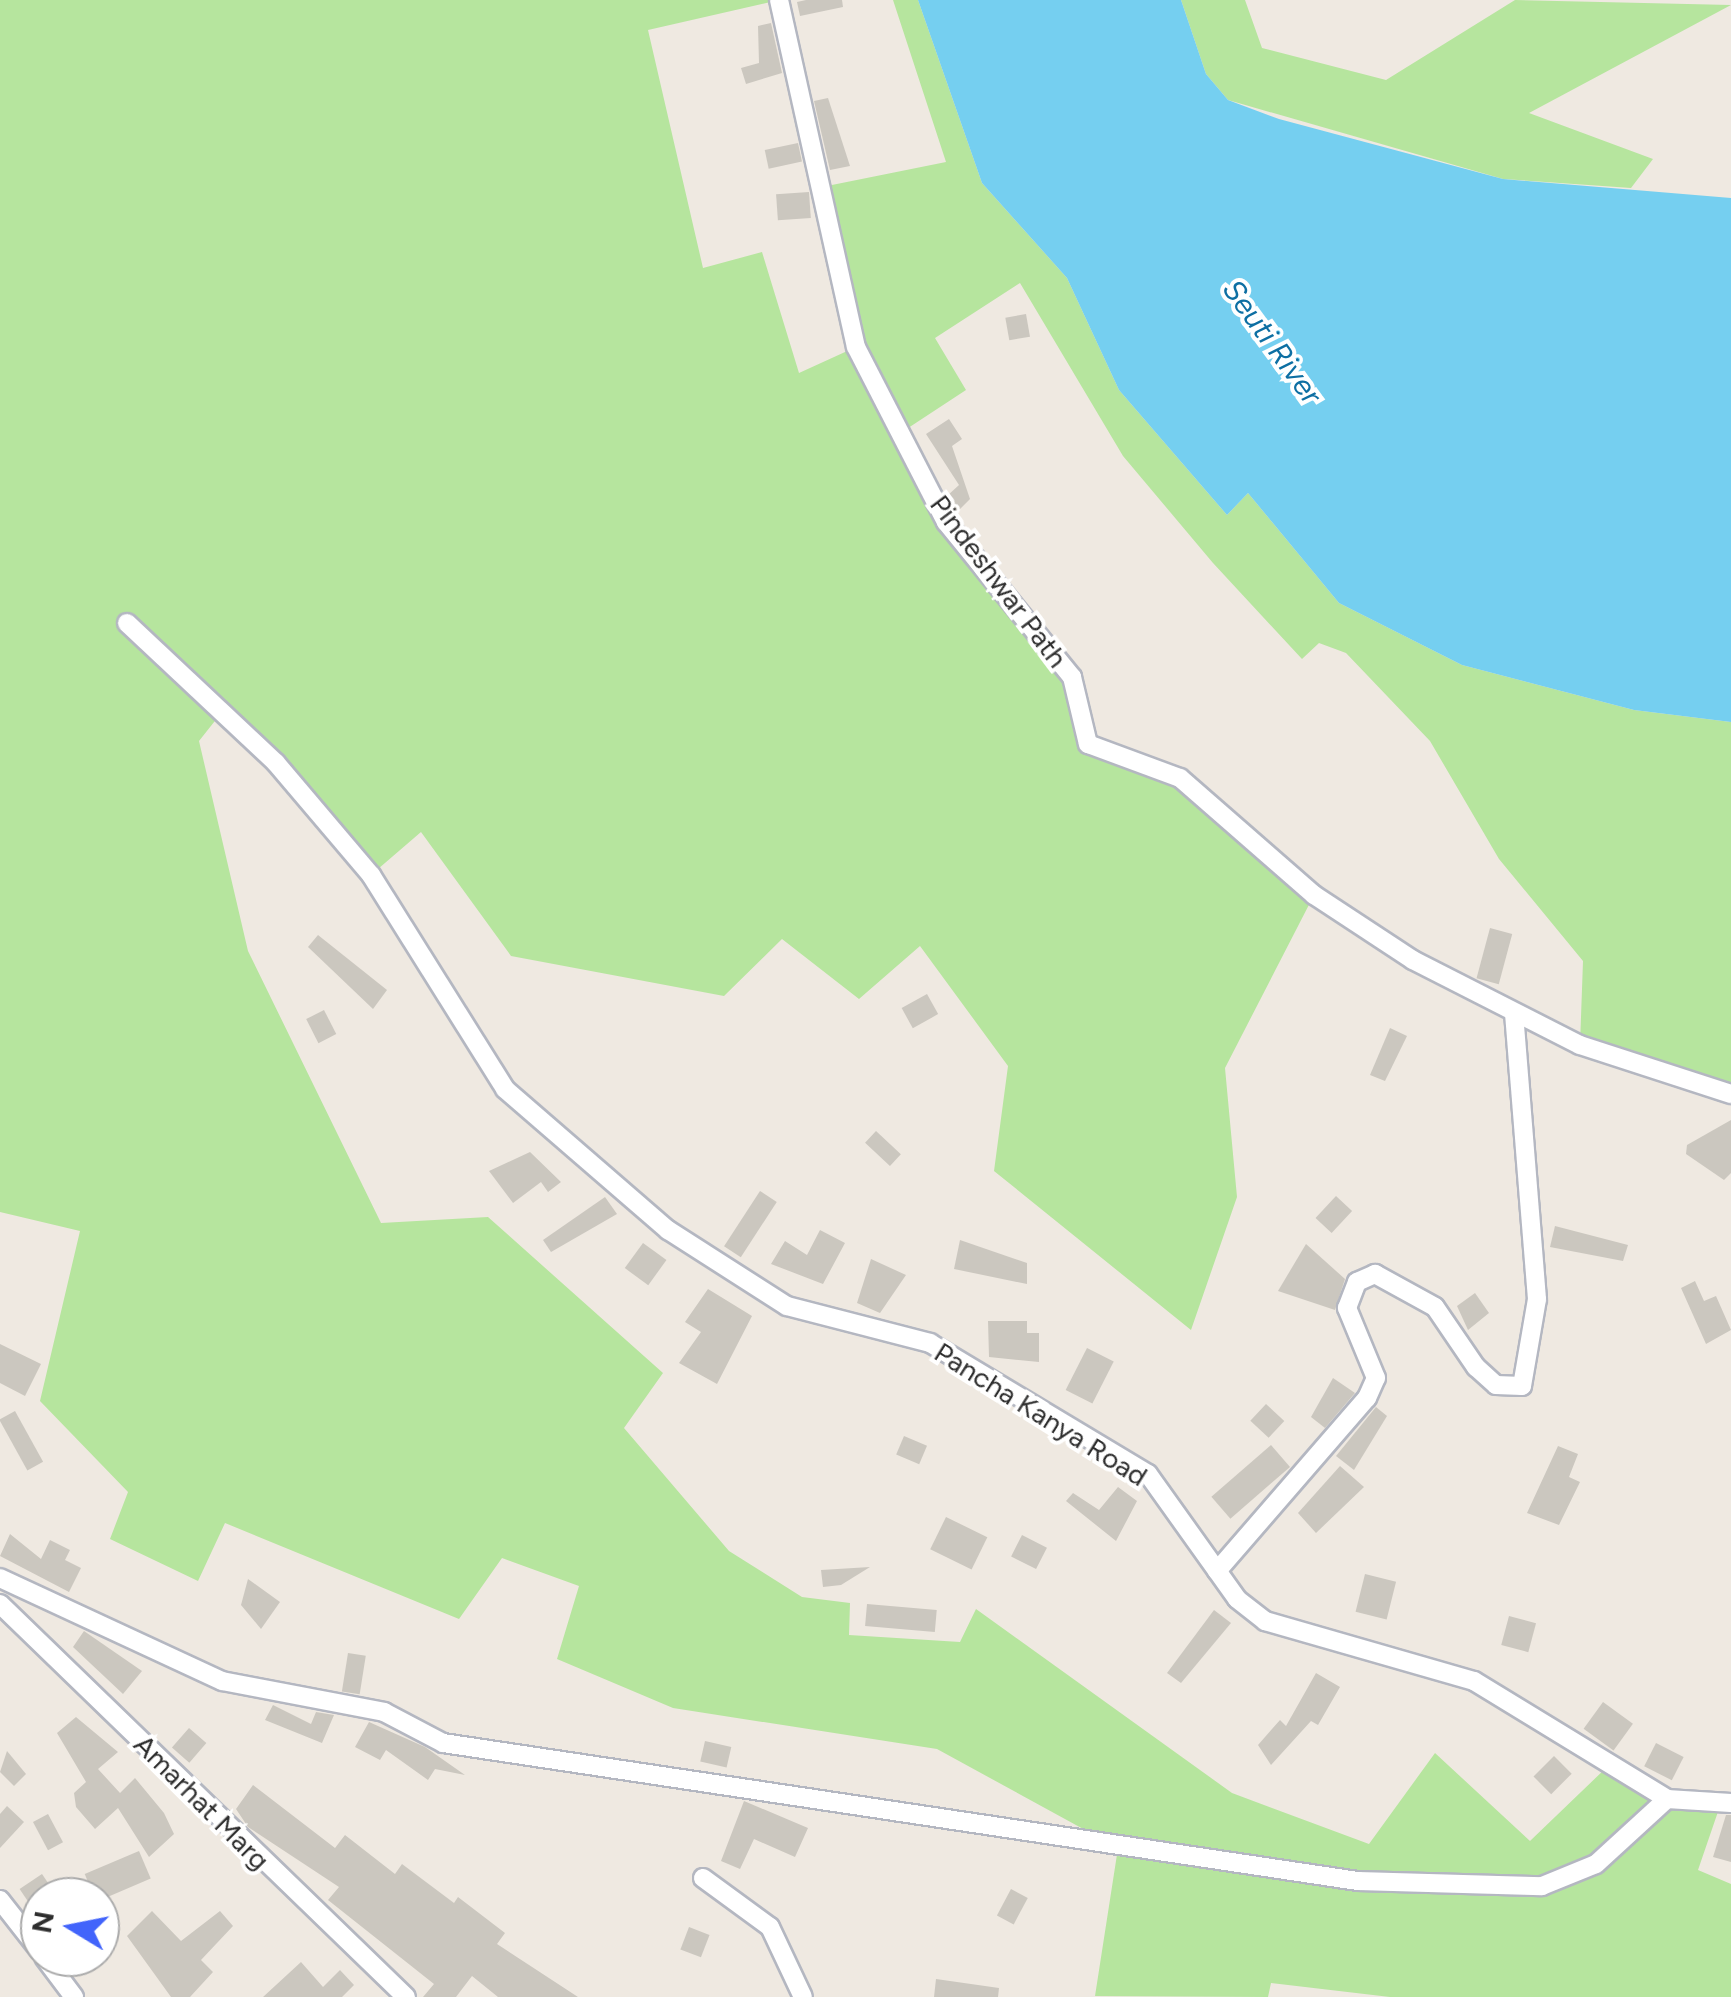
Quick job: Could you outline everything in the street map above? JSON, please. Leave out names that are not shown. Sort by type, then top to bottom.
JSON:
[{"type":"street","name":"Pindeshwar Path","points":[[779,0],[856,347],[946,522],[1072,677],[1088,744],[1180,778],[1314,896],[1514,1014],[1731,1094]]},
{"type":"street","name":"Pancha Kanya Road","points":[[128,623],[276,763],[371,875],[505,1089],[596,1176],[749,1288],[859,1329],[930,1343],[1148,1474],[1217,1571],[1265,1621],[1474,1681],[1667,1799],[1731,1802]]},
{"type":"street","points":[[1217,1571],[1366,1398],[1376,1378],[1347,1308],[1357,1282],[1375,1274],[1435,1307],[1476,1367],[1496,1385],[1522,1386],[1537,1299],[1514,1014]]},
{"type":"street","points":[[0,1578],[222,1681],[384,1712],[442,1743],[1358,1881],[1542,1886],[1596,1864],[1667,1799]]},
{"type":"street","name":"Amarhat Marg","points":[[0,1604],[406,1997]]},
{"type":"street","points":[[702,1878],[770,1927],[803,1997]]},
{"type":"street","points":[[0,1900],[20,1926]]},
{"type":"green space","points":[[0,0],[779,0],[648,30],[703,268],[762,252],[799,373],[856,347],[817,188],[946,162],[893,0],[918,0],[982,183],[1067,278],[1119,390],[1227,515],[1248,493],[1339,603],[1462,665],[1634,710],[1731,722],[1731,1094],[1580,1045],[1583,961],[1499,859],[1430,741],[1346,653],[1319,643],[1302,659],[1213,563],[1123,456],[1020,283],[935,338],[966,390],[899,434],[946,522],[1072,677],[1088,744],[1180,778],[1314,895],[1225,1068],[1237,1197],[1191,1330],[994,1171],[1008,1066],[920,946],[859,999],[782,939],[724,996],[511,956],[421,832],[371,875],[222,712],[199,741],[248,951],[381,1223],[488,1217],[663,1373],[624,1428],[729,1551],[802,1597],[850,1603],[849,1635],[960,1642],[976,1609],[1232,1793],[1369,1844],[1435,1753],[1530,1841],[1607,1767],[1636,1786],[1722,1800],[1698,1870],[1731,1884],[1731,1997],[1390,1997],[1271,1983],[1268,1997],[1095,1996],[1118,1848],[937,1749],[673,1708],[557,1659],[579,1586],[502,1558],[459,1619],[225,1523],[198,1581],[110,1539],[128,1492],[40,1401],[80,1231],[0,1212]]},
{"type":"green space","points":[[1181,0],[1245,0],[1262,48],[1386,80],[1515,0],[1731,5],[1529,113],[1653,159],[1631,188],[1503,179],[1228,100],[1206,74]]},
{"type":"water","name":"Seuti River","points":[[918,0],[1181,0],[1206,74],[1228,100],[1279,119],[1503,179],[1731,198],[1731,722],[1634,710],[1462,665],[1339,603],[1248,493],[1227,515],[1119,390],[1067,278],[982,183]]},
{"type":"building","points":[[842,0],[843,7],[800,16],[797,2]]},
{"type":"building","points":[[771,23],[782,73],[746,84],[741,68],[759,63],[758,26]]},
{"type":"building","points":[[828,98],[850,166],[830,170],[814,101]]},
{"type":"building","points":[[798,143],[802,162],[769,169],[765,150]]},
{"type":"building","points":[[809,192],[811,218],[778,220],[776,194]]},
{"type":"building","points":[[1026,314],[1030,337],[1009,340],[1005,318]]},
{"type":"building","points":[[949,419],[962,439],[952,446],[970,499],[956,513],[947,496],[959,485],[926,434]]},
{"type":"building","points":[[1490,928],[1512,934],[1499,984],[1477,978]]},
{"type":"building","points":[[318,935],[387,990],[373,1009],[308,947]]},
{"type":"building","points":[[927,994],[938,1014],[913,1028],[902,1008]]},
{"type":"building","points":[[324,1010],[336,1034],[318,1043],[306,1019]]},
{"type":"building","points":[[1390,1028],[1407,1036],[1385,1081],[1370,1075]]},
{"type":"building","points":[[1731,1120],[1731,1173],[1724,1180],[1686,1154],[1687,1145]]},
{"type":"building","points":[[876,1131],[901,1154],[890,1166],[865,1143]]},
{"type":"building","points":[[530,1152],[561,1182],[548,1192],[541,1182],[513,1203],[489,1171]]},
{"type":"building","points":[[760,1191],[777,1202],[741,1257],[724,1246]]},
{"type":"building","points":[[1336,1196],[1352,1211],[1332,1233],[1316,1218]]},
{"type":"building","points":[[605,1197],[617,1214],[551,1252],[543,1240]]},
{"type":"building","points":[[1555,1226],[1628,1245],[1623,1261],[1550,1247]]},
{"type":"building","points":[[820,1230],[845,1243],[823,1284],[771,1264],[785,1241],[807,1255]]},
{"type":"building","points":[[960,1240],[1027,1263],[1027,1284],[954,1269]]},
{"type":"building","points":[[643,1243],[666,1260],[648,1285],[625,1268]]},
{"type":"building","points":[[1306,1244],[1345,1279],[1335,1310],[1278,1291]]},
{"type":"building","points":[[871,1259],[906,1275],[880,1313],[857,1303]]},
{"type":"building","points":[[1695,1281],[1704,1301],[1716,1296],[1731,1330],[1706,1344],[1681,1288]]},
{"type":"building","points":[[708,1289],[752,1316],[717,1384],[679,1363],[701,1332],[685,1322]]},
{"type":"building","points":[[1475,1293],[1489,1313],[1468,1330],[1457,1306]]},
{"type":"building","points":[[988,1321],[1027,1321],[1027,1333],[1039,1333],[1039,1362],[989,1357]]},
{"type":"building","points":[[0,1344],[41,1364],[25,1396],[0,1383]]},
{"type":"building","points":[[1087,1348],[1114,1362],[1092,1403],[1066,1390]]},
{"type":"building","points":[[1333,1378],[1355,1393],[1325,1428],[1311,1417]]},
{"type":"building","points":[[1266,1404],[1284,1421],[1269,1438],[1250,1421]]},
{"type":"building","points":[[1376,1407],[1387,1416],[1354,1470],[1336,1456]]},
{"type":"building","points":[[15,1411],[43,1462],[27,1470],[0,1421]]},
{"type":"building","points":[[904,1436],[927,1446],[919,1464],[896,1454]]},
{"type":"building","points":[[1271,1445],[1290,1467],[1230,1519],[1211,1497]]},
{"type":"building","points":[[1558,1446],[1578,1454],[1569,1477],[1580,1482],[1559,1525],[1527,1513]]},
{"type":"building","points":[[1340,1466],[1364,1487],[1316,1533],[1298,1513]]},
{"type":"building","points":[[1118,1487],[1137,1501],[1116,1541],[1066,1501],[1073,1493],[1099,1510]]},
{"type":"building","points":[[946,1517],[987,1537],[972,1570],[930,1549]]},
{"type":"building","points":[[10,1534],[41,1559],[50,1540],[70,1550],[65,1560],[81,1568],[69,1592],[0,1556]]},
{"type":"building","points":[[1022,1535],[1047,1548],[1036,1569],[1011,1556]]},
{"type":"building","points":[[870,1567],[841,1585],[823,1587],[821,1570]]},
{"type":"building","points":[[1365,1574],[1396,1582],[1387,1620],[1356,1612]]},
{"type":"building","points":[[248,1579],[280,1602],[261,1629],[241,1605]]},
{"type":"building","points":[[867,1604],[937,1610],[935,1632],[865,1626]]},
{"type":"building","points":[[1214,1610],[1231,1623],[1181,1683],[1167,1673]]},
{"type":"building","points":[[1509,1616],[1536,1623],[1528,1652],[1501,1645]]},
{"type":"building","points":[[84,1631],[142,1671],[123,1694],[73,1647]]},
{"type":"building","points":[[348,1653],[366,1656],[360,1694],[342,1692]]},
{"type":"building","points":[[1316,1673],[1340,1687],[1318,1725],[1311,1721],[1271,1765],[1258,1745],[1280,1720],[1286,1726]]},
{"type":"building","points":[[1603,1702],[1633,1724],[1614,1750],[1584,1729]]},
{"type":"building","points":[[273,1705],[311,1724],[316,1712],[334,1715],[322,1743],[265,1720]]},
{"type":"building","points":[[76,1717],[118,1752],[98,1769],[120,1793],[135,1778],[164,1813],[174,1834],[149,1857],[118,1808],[95,1829],[76,1807],[74,1793],[86,1782],[57,1733]]},
{"type":"building","points":[[369,1722],[425,1747],[465,1775],[435,1769],[428,1780],[386,1750],[380,1760],[355,1747]]},
{"type":"building","points":[[189,1728],[206,1743],[189,1763],[172,1748]]},
{"type":"building","points":[[705,1741],[731,1747],[727,1768],[700,1761]]},
{"type":"building","points":[[1656,1743],[1684,1757],[1672,1780],[1644,1766]]},
{"type":"building","points":[[7,1751],[26,1774],[14,1786],[0,1772]]},
{"type":"building","points":[[1554,1756],[1572,1774],[1551,1794],[1533,1777]]},
{"type":"building","points":[[253,1785],[335,1848],[345,1835],[395,1874],[402,1864],[454,1903],[458,1897],[505,1933],[497,1944],[578,1997],[498,1997],[472,1976],[456,1997],[423,1997],[434,1984],[328,1900],[339,1887],[248,1827],[236,1809]]},
{"type":"building","points":[[744,1801],[808,1828],[795,1857],[754,1839],[740,1869],[721,1861]]},
{"type":"building","points":[[7,1806],[24,1822],[0,1848],[0,1814]]},
{"type":"building","points":[[48,1814],[63,1842],[48,1850],[33,1822]]},
{"type":"building","points":[[1726,1815],[1731,1815],[1731,1862],[1713,1857]]},
{"type":"building","points":[[139,1851],[151,1879],[120,1892],[120,1877],[86,1877],[85,1874]]},
{"type":"building","points":[[1011,1889],[1028,1898],[1014,1924],[997,1915]]},
{"type":"building","points":[[152,1911],[181,1941],[220,1911],[233,1926],[201,1960],[213,1972],[190,1997],[171,1997],[127,1936]]},
{"type":"building","points":[[689,1927],[710,1935],[701,1957],[680,1949]]},
{"type":"building","points":[[301,1962],[323,1987],[340,1970],[354,1985],[342,1997],[263,1997]]},
{"type":"building","points":[[936,1979],[999,1988],[998,1997],[934,1997]]}]
